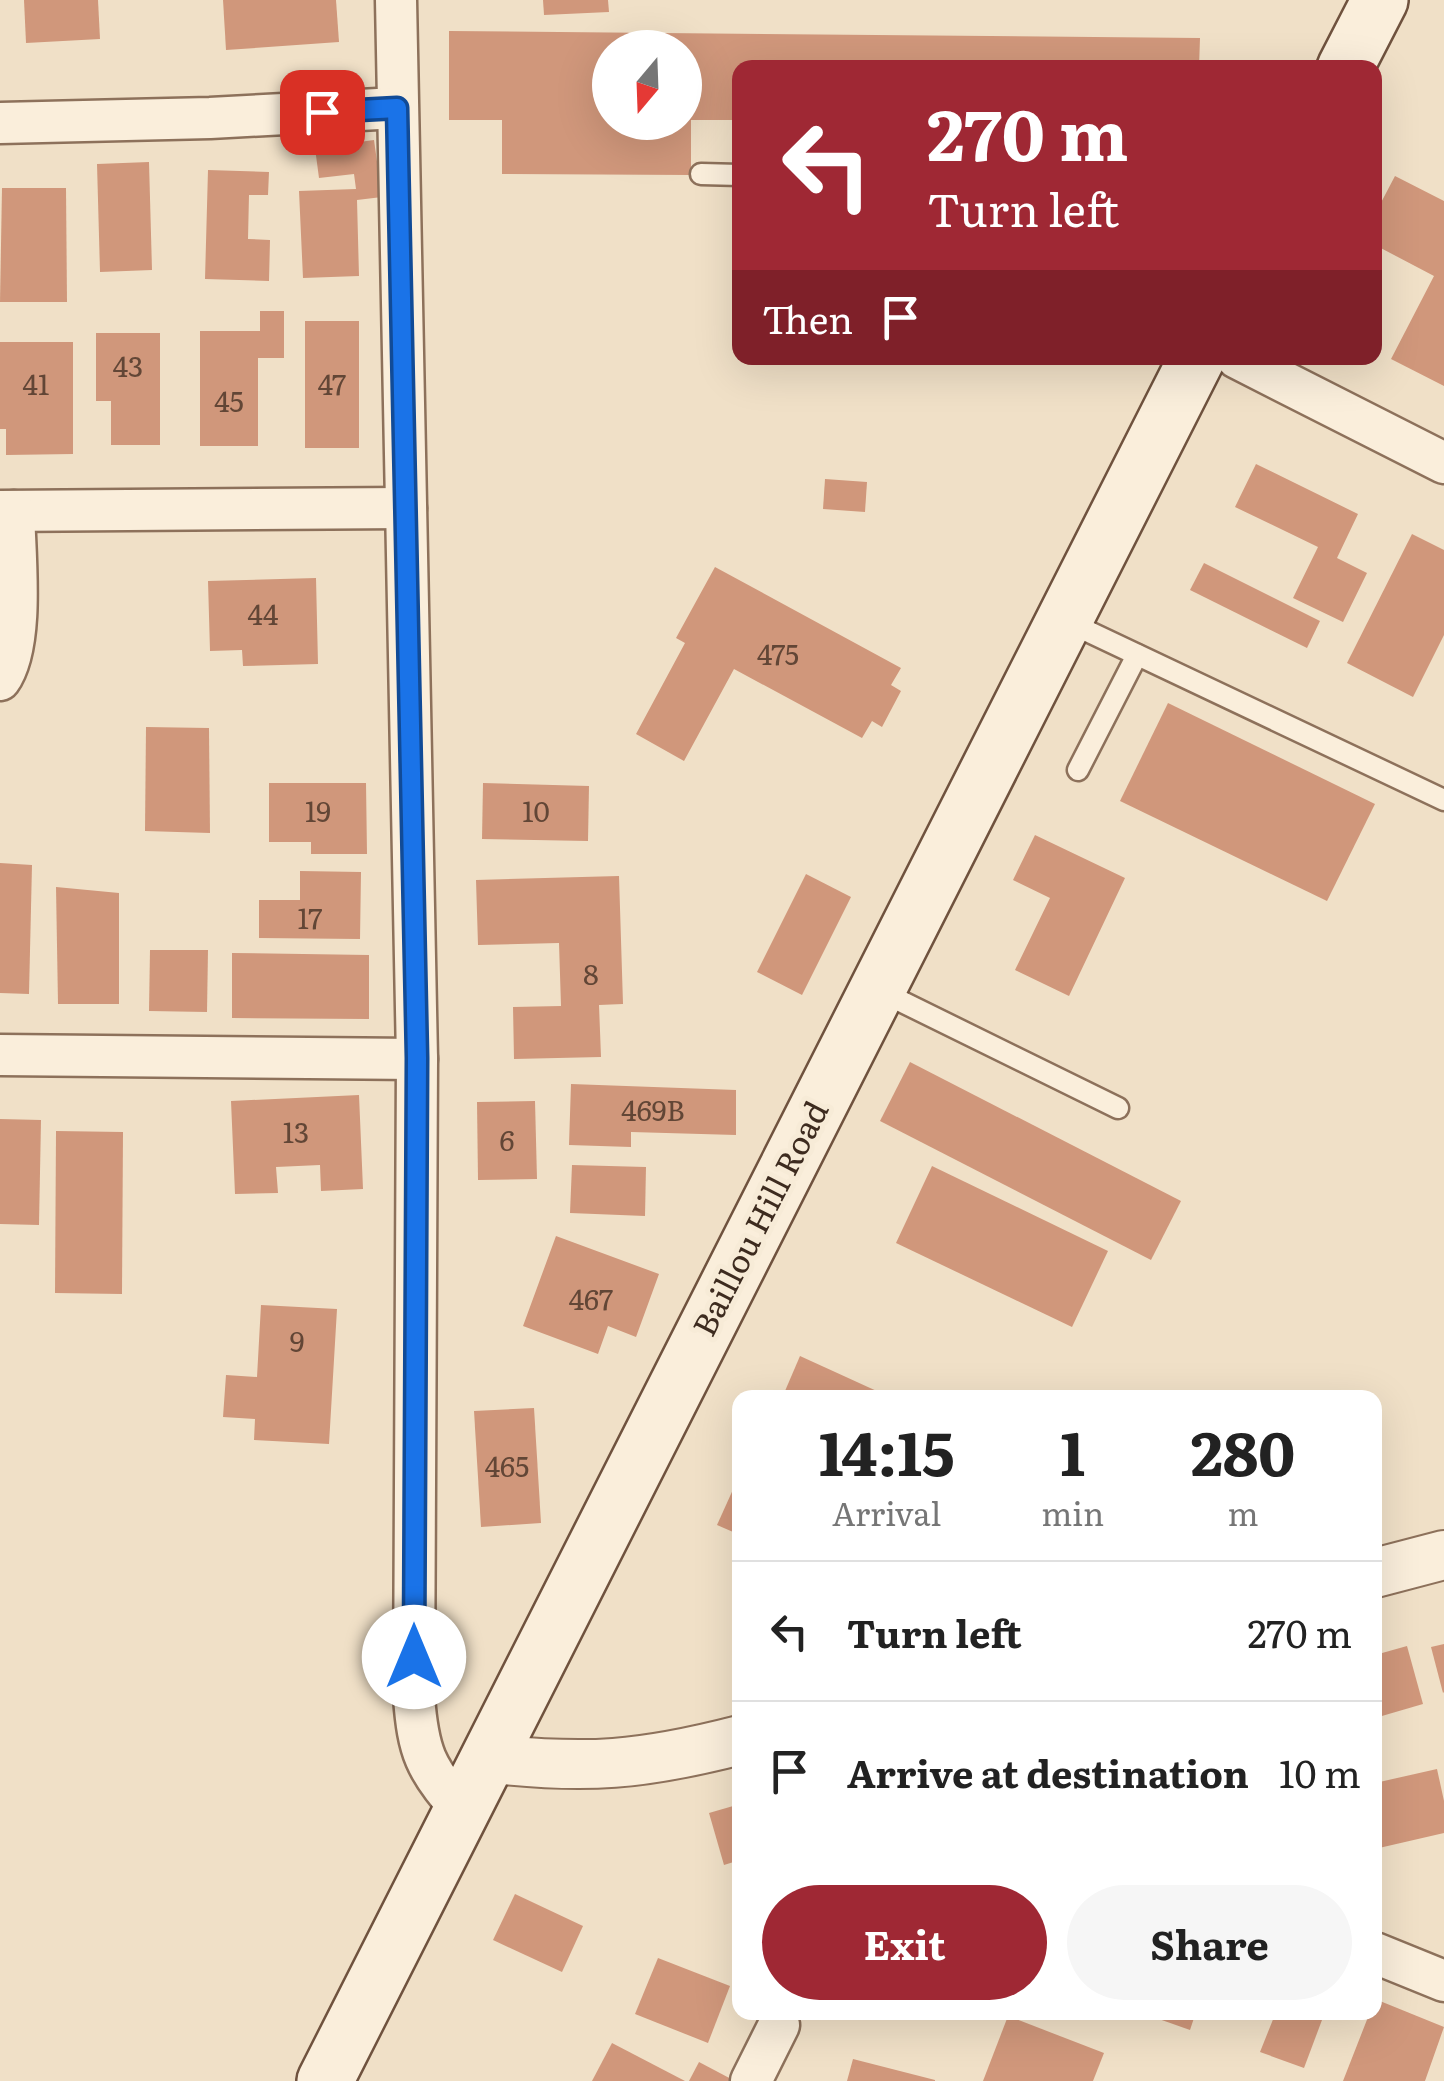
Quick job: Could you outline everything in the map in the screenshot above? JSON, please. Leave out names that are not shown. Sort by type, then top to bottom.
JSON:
[{"type":"main road","points":[[1349,60],[1380,0]]},
{"type":"main road","name":"Baillou Hill Road","points":[[324,2081],[1192,365]]},
{"type":"street","points":[[396,0],[417,1058],[414,1696],[418,1739],[434,1778],[462,1810]]},
{"type":"street","points":[[0,123],[397,108]]},
{"type":"street","points":[[1251,365],[1444,463]]},
{"type":"street","points":[[0,680],[15,646],[7,511],[406,508]]},
{"type":"street","points":[[0,1055],[417,1058]]},
{"type":"street","points":[[1382,1571],[1444,1554]]},
{"type":"street","points":[[486,1758],[541,1765],[614,1766],[654,1761],[732,1742]]},
{"type":"street","points":[[1382,1956],[1444,1981]]},
{"type":"street","points":[[752,2081],[779,2025]]},
{"type":"lane","points":[[701,174],[732,175]]},
{"type":"lane","points":[[1064,620],[1444,800]]},
{"type":"lane","points":[[1078,770],[1137,655]]},
{"type":"lane","points":[[878,990],[1118,1108]]},
{"type":"building","points":[[24,0],[98,0],[100,39],[26,43]]},
{"type":"building","points":[[223,0],[336,0],[339,42],[226,50]]},
{"type":"building","points":[[543,0],[608,0],[609,12],[544,15]]},
{"type":"building","points":[[449,31],[592,32],[592,140],[691,140],[691,175],[502,174],[502,120],[449,120]]},
{"type":"building","points":[[702,33],[1200,38],[1199,60],[732,60],[732,120],[702,120]]},
{"type":"building","points":[[374,140],[382,197],[357,200],[359,276],[303,278],[299,191],[356,189],[354,174],[319,178],[315,148]]},
{"type":"building","points":[[149,162],[152,270],[100,272],[97,164]]},
{"type":"building","points":[[208,170],[269,172],[268,195],[249,195],[248,239],[270,240],[269,281],[205,279]]},
{"type":"building","points":[[1395,176],[1444,201],[1444,386],[1391,359],[1434,276],[1382,249],[1382,201]]},
{"type":"building","points":[[2,188],[66,188],[67,302],[0,302]]},
{"type":"building","points":[[260,311],[284,311],[284,358],[258,358],[258,446],[200,446],[200,331],[260,331]]},
{"type":"building","points":[[305,321],[359,321],[359,448],[305,448]]},
{"type":"building","points":[[96,333],[160,333],[160,445],[111,445],[111,401],[96,401]]},
{"type":"building","points":[[0,342],[73,342],[73,454],[6,455],[6,429],[0,429]]},
{"type":"building","points":[[1256,464],[1358,514],[1337,558],[1367,573],[1343,622],[1293,598],[1318,547],[1235,507]]},
{"type":"building","points":[[825,479],[867,482],[865,512],[823,509]]},
{"type":"building","points":[[1412,534],[1444,550],[1444,635],[1413,697],[1347,663]]},
{"type":"building","points":[[1204,563],[1320,621],[1307,648],[1190,590]]},
{"type":"building","points":[[715,567],[901,668],[891,685],[901,691],[882,727],[872,721],[862,738],[734,669],[684,761],[636,734],[685,643],[676,638]]},
{"type":"building","points":[[316,578],[318,664],[243,666],[242,650],[210,651],[208,581]]},
{"type":"building","points":[[1168,703],[1375,804],[1327,901],[1120,801]]},
{"type":"building","points":[[146,727],[209,728],[210,833],[145,831]]},
{"type":"building","points":[[269,783],[366,783],[367,854],[311,854],[311,842],[269,842]]},
{"type":"building","points":[[483,783],[589,786],[588,841],[482,839]]},
{"type":"building","points":[[1035,835],[1125,878],[1069,996],[1015,970],[1050,898],[1013,880]]},
{"type":"building","points":[[0,863],[32,865],[29,994],[0,993]]},
{"type":"building","points":[[300,871],[361,872],[360,939],[259,938],[259,900],[300,900]]},
{"type":"building","points":[[806,874],[851,897],[802,995],[757,972]]},
{"type":"building","points":[[619,876],[623,1004],[599,1005],[601,1057],[514,1059],[513,1007],[561,1006],[559,943],[478,945],[476,880]]},
{"type":"building","points":[[56,887],[119,893],[119,1004],[58,1004]]},
{"type":"building","points":[[150,950],[208,950],[207,1012],[149,1011]]},
{"type":"building","points":[[232,953],[369,955],[369,1019],[232,1018]]},
{"type":"building","points":[[910,1062],[1181,1201],[1151,1260],[880,1121]]},
{"type":"building","points":[[571,1084],[736,1090],[736,1135],[631,1132],[631,1147],[569,1145]]},
{"type":"building","points":[[359,1095],[363,1189],[321,1191],[320,1165],[276,1167],[278,1193],[235,1194],[231,1101]]},
{"type":"building","points":[[535,1101],[537,1179],[478,1180],[477,1102]]},
{"type":"building","points":[[0,1119],[41,1120],[39,1225],[0,1224]]},
{"type":"building","points":[[56,1131],[123,1132],[122,1294],[55,1293]]},
{"type":"building","points":[[572,1165],[646,1167],[645,1216],[570,1213]]},
{"type":"building","points":[[932,1166],[1108,1251],[1072,1327],[896,1243]]},
{"type":"building","points":[[556,1236],[659,1274],[636,1337],[608,1326],[598,1354],[523,1326]]},
{"type":"building","points":[[261,1305],[337,1309],[329,1444],[254,1440],[255,1419],[223,1417],[226,1375],[257,1377]]},
{"type":"building","points":[[800,1356],[874,1390],[785,1390]]},
{"type":"building","points":[[534,1408],[541,1523],[481,1527],[474,1411]]},
{"type":"building","points":[[732,1492],[732,1532],[717,1525]]},
{"type":"building","points":[[1444,1644],[1444,1692],[1443,1693],[1431,1647]]},
{"type":"building","points":[[1407,1646],[1423,1704],[1382,1716],[1382,1653]]},
{"type":"building","points":[[1437,1769],[1444,1801],[1444,1833],[1382,1847],[1382,1781]]},
{"type":"building","points":[[732,1806],[732,1862],[724,1865],[709,1813]]},
{"type":"building","points":[[515,1894],[583,1926],[562,1972],[493,1940]]},
{"type":"building","points":[[658,1958],[730,1986],[708,2043],[635,2014]]},
{"type":"building","points":[[1382,2002],[1444,2027],[1425,2081],[1343,2081],[1367,2020],[1382,2020]]},
{"type":"building","points":[[1006,2020],[1018,2020],[1104,2053],[1093,2081],[983,2081]]},
{"type":"building","points":[[1162,2020],[1193,2020],[1190,2030]]},
{"type":"building","points":[[1273,2020],[1322,2020],[1304,2068],[1260,2052]]},
{"type":"building","points":[[612,2043],[685,2081],[592,2081]]},
{"type":"building","points":[[853,2059],[935,2080],[935,2081],[847,2081]]},
{"type":"building","points":[[699,2062],[735,2081],[689,2081]]},
{"type":"route","points":[[322,112],[397,108],[417,1058],[414,1657]]}]
